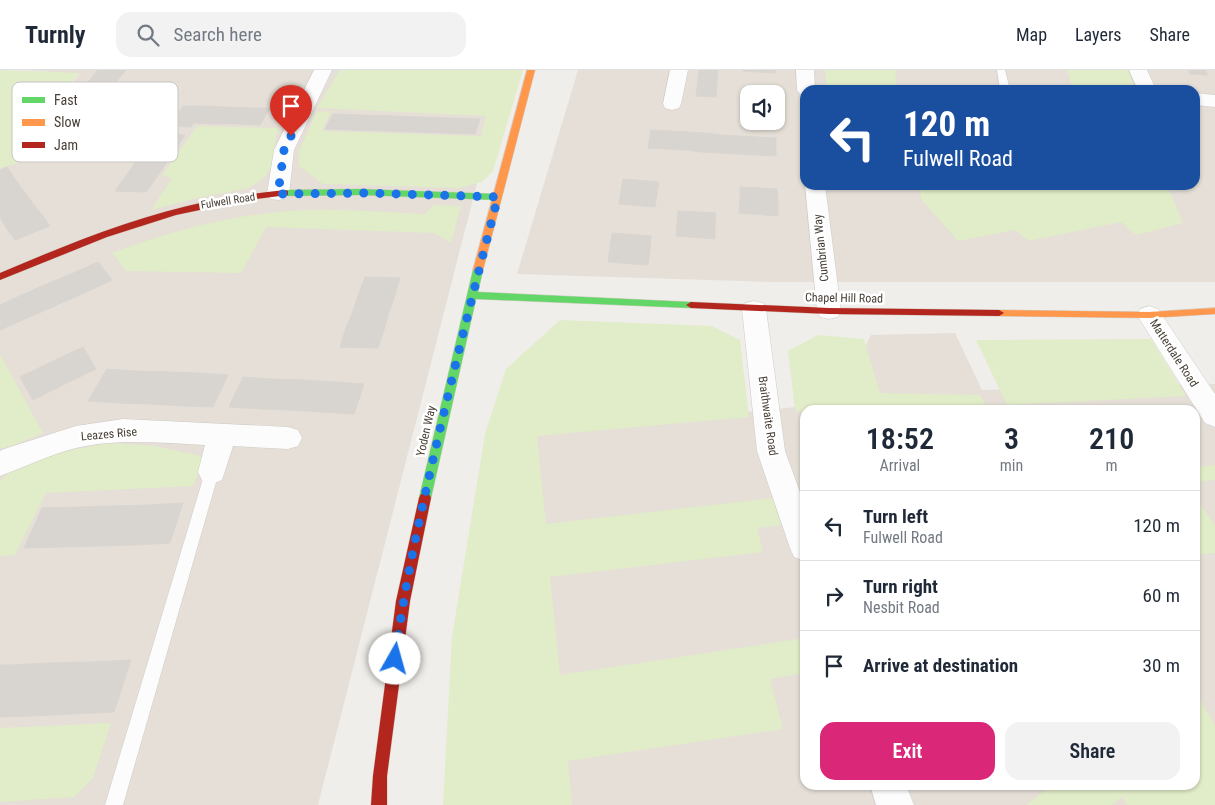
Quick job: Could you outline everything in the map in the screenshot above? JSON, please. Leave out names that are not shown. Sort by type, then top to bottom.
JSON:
[{"type":"street","points":[[278,194],[284,150],[322,70]]},
{"type":"street","name":"Yoden Way","points":[[379,805],[380,776],[403,601],[472,295],[531,70]]},
{"type":"street","points":[[672,104],[678,70]]},
{"type":"street","points":[[804,70],[806,85]]},
{"type":"street","points":[[1138,70],[1145,85]]},
{"type":"street","points":[[1200,100],[1215,101]]},
{"type":"street","name":"Cumbrian Way","points":[[816,190],[829,312]]},
{"type":"street","name":"Fulwell Road","points":[[0,277],[115,229],[166,213],[222,200],[278,194],[367,193],[498,197]]},
{"type":"street","name":"Chapel Hill Road","points":[[472,295],[829,312],[1149,315],[1215,311]]},
{"type":"street","name":"Braithwaite Road","points":[[754,309],[771,451],[800,534]]},
{"type":"street","name":"Matterdale Road","points":[[1149,315],[1215,416]]},
{"type":"street","name":"Leazes Rise","points":[[0,464],[14,457],[76,437],[113,432],[288,438]]},
{"type":"street","points":[[212,472],[222,435]]},
{"type":"street","points":[[890,790],[895,805]]},
{"type":"lane","points":[[1001,70],[1004,85]]},
{"type":"lane","points":[[114,805],[212,472]]},
{"type":"shaded area","points":[[24,70],[506,70],[318,805],[0,805],[0,159],[12,146],[12,162],[178,162],[178,82],[72,82],[80,74]]},
{"type":"shaded area","points":[[578,70],[1215,70],[1215,282],[771,282],[517,274]]},
{"type":"shaded area","points":[[955,333],[982,390],[1215,384],[1215,805],[550,805],[530,434],[800,407],[800,790],[1200,790],[1200,405],[816,405],[836,403],[871,335]]},
{"type":"green space","points":[[0,70],[80,73],[72,82],[12,82],[12,162],[20,162],[0,169]]},
{"type":"green space","points":[[340,70],[523,70],[493,171],[482,182],[459,188],[323,184],[299,166],[299,152],[316,112],[331,111],[322,131],[481,136],[486,116],[317,108]]},
{"type":"green space","points":[[825,70],[895,70],[896,85],[826,85]]},
{"type":"green space","points":[[1067,70],[1128,70],[1133,85],[1072,85]]},
{"type":"green space","points":[[197,126],[278,128],[271,167],[264,178],[249,188],[151,210],[172,178],[162,176],[172,162],[178,162],[178,153]]},
{"type":"green space","points":[[920,190],[1169,190],[1183,223],[1136,235],[1121,222],[1029,241],[1015,230],[958,241],[921,199]]},
{"type":"green space","points":[[433,205],[461,206],[451,243],[434,233],[266,227],[241,273],[126,271],[112,253],[194,227],[258,214],[315,210],[352,210],[425,214]]},
{"type":"green space","points":[[560,320],[712,326],[740,340],[749,417],[537,436],[546,524],[772,498],[781,525],[757,528],[763,552],[550,577],[560,675],[800,639],[800,674],[770,679],[783,729],[568,761],[572,805],[443,805],[452,637],[485,434],[506,369]]},
{"type":"green space","points":[[818,335],[864,339],[880,393],[980,395],[985,405],[800,405],[800,412],[795,410],[788,351]]},
{"type":"green space","points":[[1151,339],[1186,396],[1007,405],[976,340]]},
{"type":"green space","points":[[0,354],[43,433],[7,448],[0,448]]},
{"type":"green space","points":[[109,443],[154,446],[201,456],[202,465],[193,486],[46,493],[15,555],[0,556],[0,481],[10,472],[36,459]]},
{"type":"green space","points":[[1215,465],[1215,480],[1200,482],[1200,466]]},
{"type":"green space","points":[[1200,504],[1215,525],[1215,553],[1200,554]]},
{"type":"green space","points":[[1200,700],[1215,725],[1215,805],[1127,805],[1122,797],[1112,805],[1026,805],[1046,790],[1200,790]]},
{"type":"green space","points":[[111,723],[93,778],[74,797],[0,802],[0,728]]},
{"type":"building","points":[[98,70],[126,70],[121,76],[94,75]]},
{"type":"building","points":[[699,70],[718,70],[716,97],[696,96]]},
{"type":"building","points":[[775,70],[775,73],[743,71]]},
{"type":"building","points":[[1188,70],[1205,70],[1208,75],[1190,74]]},
{"type":"building","points":[[94,75],[121,76],[116,82],[88,82]]},
{"type":"building","points":[[183,106],[204,106],[191,127],[178,126],[178,113]]},
{"type":"building","points":[[204,106],[226,107],[215,124],[193,123]]},
{"type":"building","points":[[226,107],[248,108],[238,124],[215,124]]},
{"type":"building","points":[[248,108],[270,108],[260,125],[238,124]]},
{"type":"building","points":[[333,114],[480,119],[475,134],[325,129]]},
{"type":"building","points":[[651,130],[669,131],[667,149],[648,148]]},
{"type":"building","points":[[669,131],[687,132],[685,150],[667,149]]},
{"type":"building","points":[[687,132],[704,133],[703,152],[685,150]]},
{"type":"building","points":[[704,133],[722,135],[721,153],[703,152]]},
{"type":"building","points":[[178,135],[185,135],[178,146]]},
{"type":"building","points":[[722,135],[740,136],[740,154],[721,153]]},
{"type":"building","points":[[740,136],[758,137],[758,155],[740,154]]},
{"type":"building","points":[[758,137],[776,138],[776,156],[758,155]]},
{"type":"building","points":[[135,162],[167,162],[157,177],[126,176]]},
{"type":"building","points":[[7,167],[13,176],[0,181],[0,170]]},
{"type":"building","points":[[13,176],[20,186],[0,194],[0,181]]},
{"type":"building","points":[[126,176],[157,177],[146,192],[115,191]]},
{"type":"building","points":[[623,179],[659,182],[657,194],[621,191]]},
{"type":"building","points":[[20,186],[27,195],[0,206],[0,194]]},
{"type":"building","points":[[740,187],[777,189],[778,202],[740,200]]},
{"type":"building","points":[[621,191],[657,194],[655,207],[619,204]]},
{"type":"building","points":[[27,195],[34,205],[1,219],[0,206]]},
{"type":"building","points":[[740,200],[778,202],[778,216],[739,213]]},
{"type":"building","points":[[34,205],[42,215],[7,229],[1,219]]},
{"type":"building","points":[[678,211],[716,213],[715,226],[677,223]]},
{"type":"building","points":[[42,215],[50,226],[15,240],[7,229]]},
{"type":"building","points":[[677,223],[715,226],[715,239],[676,236]]},
{"type":"building","points":[[612,233],[651,236],[650,250],[610,247]]},
{"type":"building","points":[[610,247],[650,250],[648,265],[608,262]]},
{"type":"building","points":[[98,262],[112,280],[84,293],[71,274]]},
{"type":"building","points":[[71,274],[84,293],[55,306],[42,286]]},
{"type":"building","points":[[365,277],[400,278],[395,295],[359,293]]},
{"type":"building","points":[[42,286],[55,306],[25,319],[13,299]]},
{"type":"building","points":[[359,293],[395,295],[389,312],[353,311]]},
{"type":"building","points":[[13,299],[25,319],[0,330],[0,305]]},
{"type":"building","points":[[353,311],[389,312],[384,330],[346,328]]},
{"type":"building","points":[[346,328],[384,330],[378,348],[340,347]]},
{"type":"building","points":[[83,347],[96,369],[65,384],[51,362]]},
{"type":"building","points":[[51,362],[65,384],[33,400],[20,377]]},
{"type":"building","points":[[107,369],[137,371],[119,403],[88,401]]},
{"type":"building","points":[[137,371],[168,372],[151,404],[119,403]]},
{"type":"building","points":[[168,372],[198,373],[182,406],[151,404]]},
{"type":"building","points":[[198,373],[228,375],[213,407],[182,406]]},
{"type":"building","points":[[243,377],[273,379],[260,409],[229,407]]},
{"type":"building","points":[[273,379],[303,380],[291,410],[260,409]]},
{"type":"building","points":[[303,380],[334,382],[322,412],[291,410]]},
{"type":"building","points":[[334,382],[364,384],[354,414],[322,412]]},
{"type":"building","points":[[183,503],[170,543],[134,545],[148,505]]},
{"type":"building","points":[[148,505],[134,545],[97,546],[113,506]]},
{"type":"building","points":[[113,506],[97,546],[60,547],[78,507]]},
{"type":"building","points":[[78,507],[60,547],[24,548],[42,508]]},
{"type":"building","points":[[131,660],[114,712],[72,714],[91,662]]},
{"type":"building","points":[[91,662],[72,714],[30,716],[51,663]]},
{"type":"building","points":[[51,663],[30,716],[0,717],[0,688],[10,665]]},
{"type":"building","points":[[0,665],[10,665],[0,688]]},
{"type":"traffic: fast","points":[[285,193],[360,192],[498,197]]},
{"type":"traffic: fast","points":[[425,498],[478,270]]},
{"type":"traffic: fast","points":[[472,295],[691,305]]},
{"type":"traffic: slow","points":[[478,270],[531,70]]},
{"type":"traffic: slow","points":[[999,313],[1149,315],[1215,311]]},
{"type":"traffic: jam","points":[[0,277],[104,235],[174,212],[247,197],[285,193]]},
{"type":"traffic: jam","points":[[691,305],[829,311],[999,313]]},
{"type":"traffic: jam","points":[[379,805],[380,776],[403,601],[425,498]]},
{"type":"route","points":[[291,136],[284,150],[278,194],[367,193],[498,197],[472,295],[429,479],[403,601],[395,659]]}]
